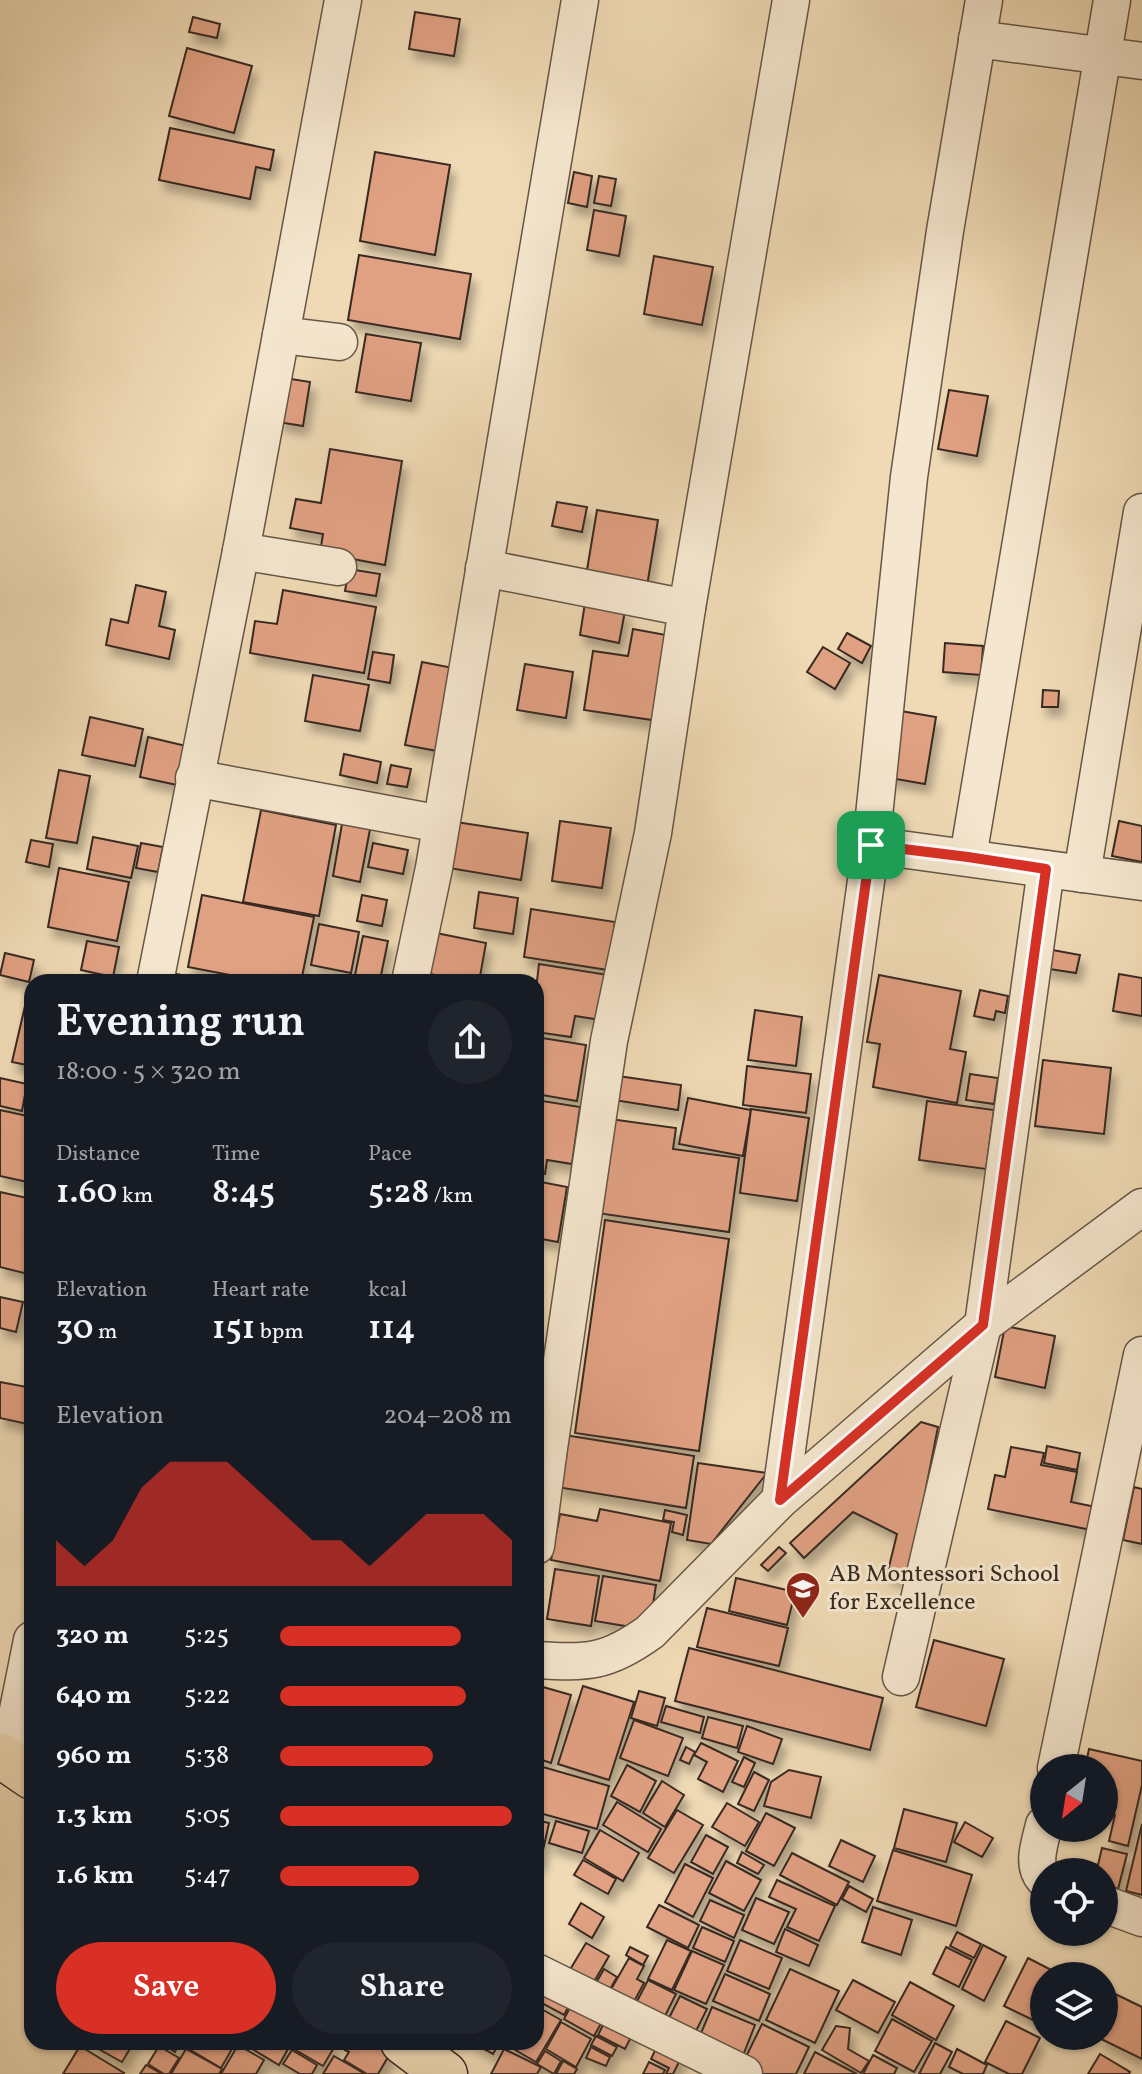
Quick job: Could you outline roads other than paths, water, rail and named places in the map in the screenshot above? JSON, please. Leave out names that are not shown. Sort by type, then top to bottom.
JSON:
[{"type":"main road","points":[[414,2050],[445,2074]]},
{"type":"street","points":[[157,974],[241,551],[343,0]]},
{"type":"street","points":[[412,974],[441,824],[580,0]]},
{"type":"street","points":[[544,1442],[609,1041],[653,833],[687,608],[791,0]]},
{"type":"street","points":[[780,1500],[871,845],[909,477],[984,0]]},
{"type":"street","points":[[968,857],[1112,0]]},
{"type":"street","points":[[977,39],[1142,61]]},
{"type":"street","points":[[281,335],[339,342]]},
{"type":"street","points":[[1082,874],[1142,512]]},
{"type":"street","points":[[241,551],[338,567]]},
{"type":"street","points":[[484,568],[687,608]]},
{"type":"street","points":[[194,778],[441,824]]},
{"type":"street","points":[[871,845],[1142,882]]},
{"type":"street","points":[[901,1677],[983,1325],[1046,869]]},
{"type":"street","points":[[544,1660],[597,1661],[626,1649],[650,1632],[780,1500],[983,1325],[1142,1207]]},
{"type":"street","points":[[1059,1754],[1142,1355]]},
{"type":"street","points":[[13,1764],[24,1692]]},
{"type":"street","points":[[1118,1909],[1142,1918]]},
{"type":"street","points":[[544,1976],[744,2074]]},
{"type":"place","name":"AB Montessori School for Excellence","points":[[803,1620]]}]
